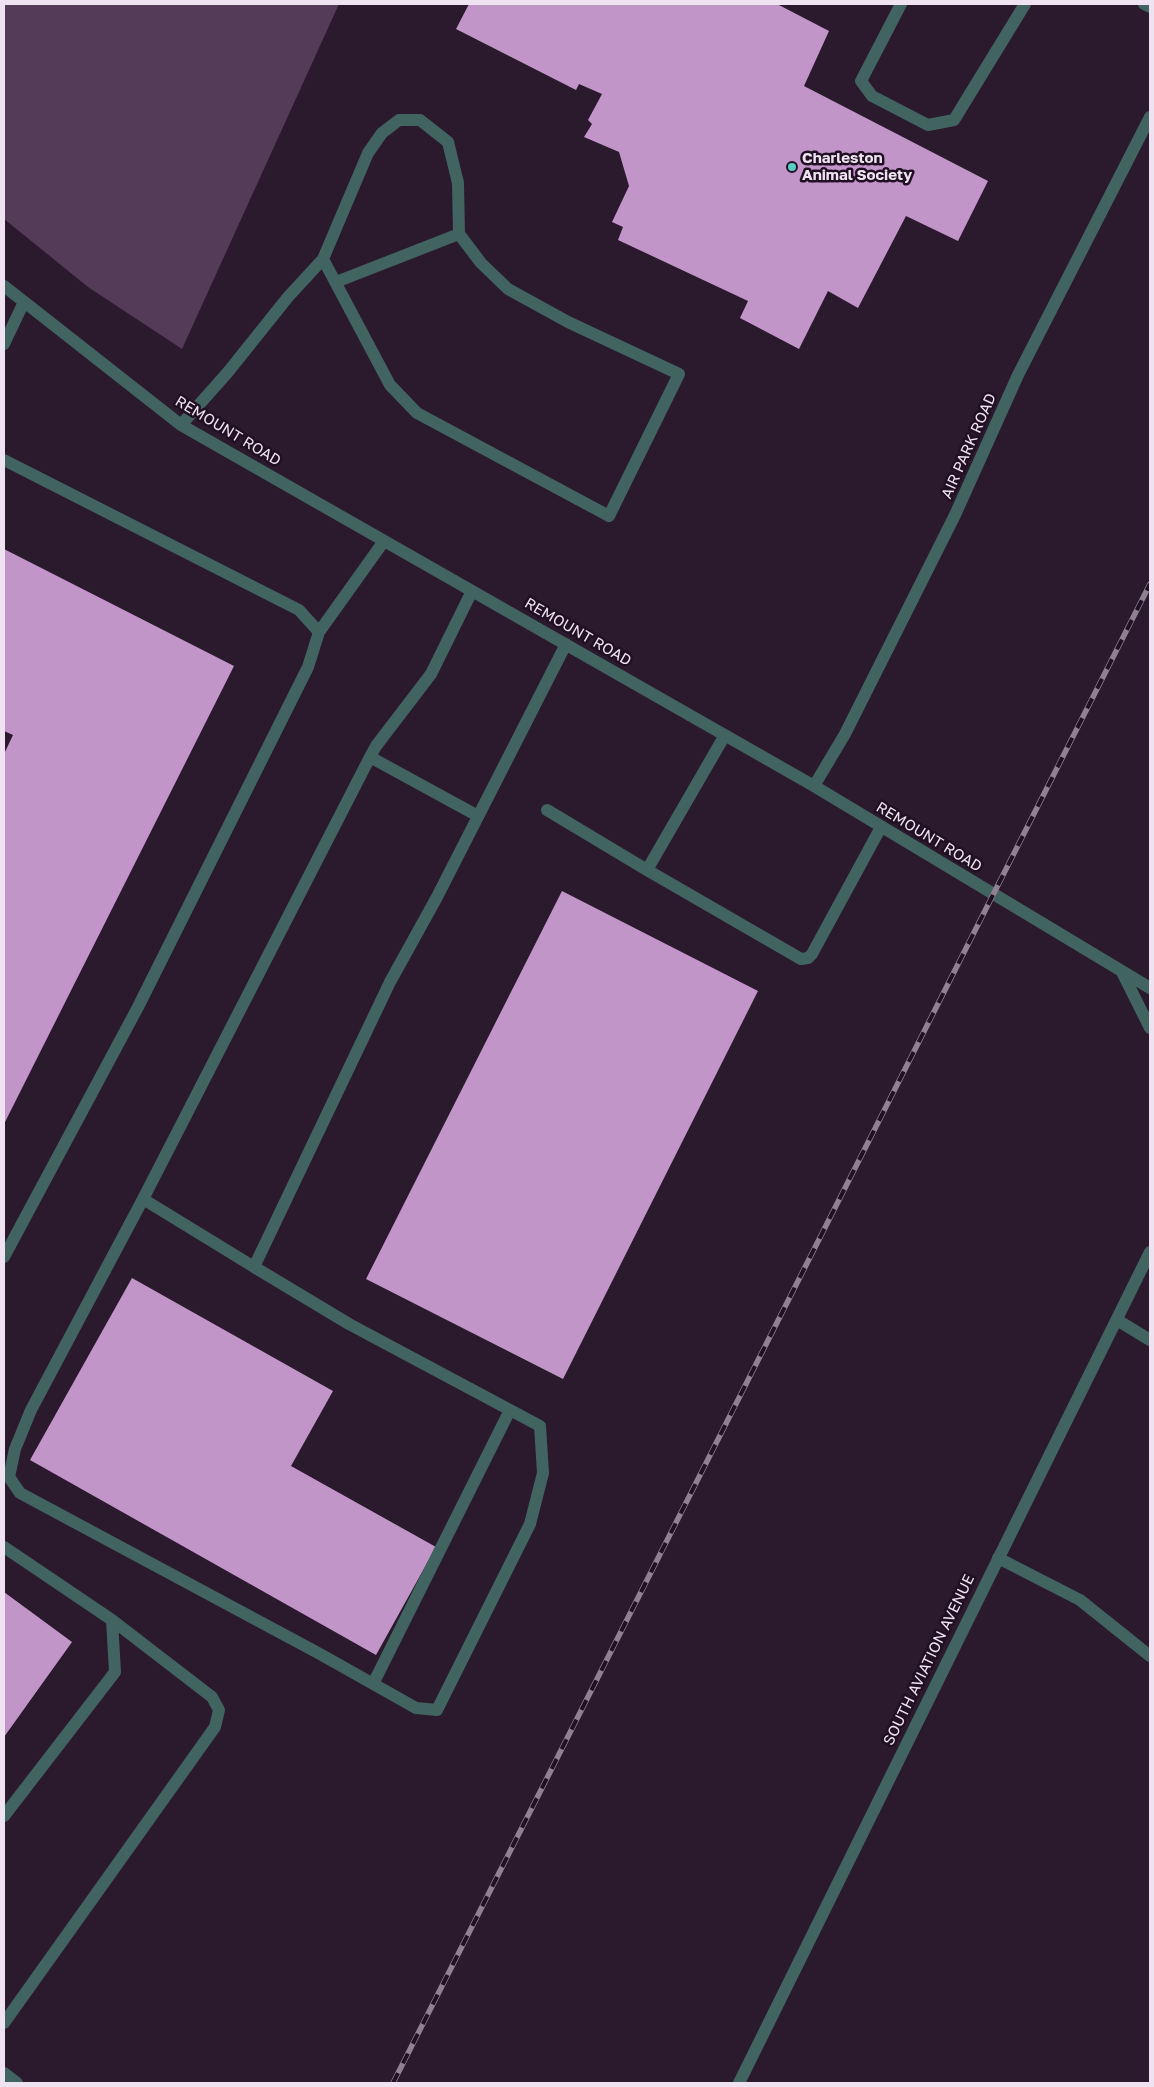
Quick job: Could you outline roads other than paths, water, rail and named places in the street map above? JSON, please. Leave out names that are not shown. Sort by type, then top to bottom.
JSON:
[{"type":"street","points":[[901,4],[862,81],[872,96],[928,125],[954,120],[1025,4]]},
{"type":"street","points":[[1144,4],[1150,7]]},
{"type":"street","name":"AIR PARK ROAD","points":[[814,786],[854,717],[955,515],[1018,375],[1150,117]]},
{"type":"street","points":[[181,425],[323,259],[368,153],[382,133],[399,120],[420,120],[448,142],[458,183],[459,234],[481,263],[508,289],[568,322],[679,374],[609,516],[417,413],[390,385],[323,259]]},
{"type":"street","points":[[336,282],[459,234]]},
{"type":"street","name":"REMOUNT ROAD","points":[[4,286],[181,425],[814,786],[1150,988]]},
{"type":"street","points":[[4,344],[24,302]]},
{"type":"street","points":[[4,460],[299,610],[319,632]]},
{"type":"street","points":[[4,1257],[138,1007],[308,667],[319,632],[384,541]]},
{"type":"street","points":[[143,1200],[349,1324],[540,1426],[543,1473],[530,1524],[437,1710],[416,1708],[20,1494],[9,1477],[15,1449],[31,1410],[143,1200],[370,757],[376,746],[431,674],[472,591]]},
{"type":"street","points":[[254,1267],[386,990],[566,644]]},
{"type":"street","points":[[647,870],[725,735]]},
{"type":"street","points":[[370,757],[478,816]]},
{"type":"street","points":[[547,810],[801,959],[808,958],[812,954],[881,827]]},
{"type":"street","points":[[1122,972],[1150,977]]},
{"type":"street","points":[[1122,972],[1150,1028]]},
{"type":"street","name":"SOUTH AVIATION AVENUE","points":[[739,2083],[1150,1252]]},
{"type":"street","points":[[1117,1320],[1150,1340]]},
{"type":"street","points":[[373,1684],[510,1410]]},
{"type":"street","points":[[4,1547],[112,1620],[212,1697],[219,1710],[214,1726],[4,2023]]},
{"type":"street","points":[[998,1558],[1080,1600],[1150,1656]]},
{"type":"street","points":[[4,1816],[115,1672],[112,1620]]},
{"type":"street","points":[[4,2074],[17,2083]]},
{"type":"railway","points":[[393,2083],[1150,584]]},
{"type":"place","name":"Charleston Animal Society","points":[[792,167]]}]
